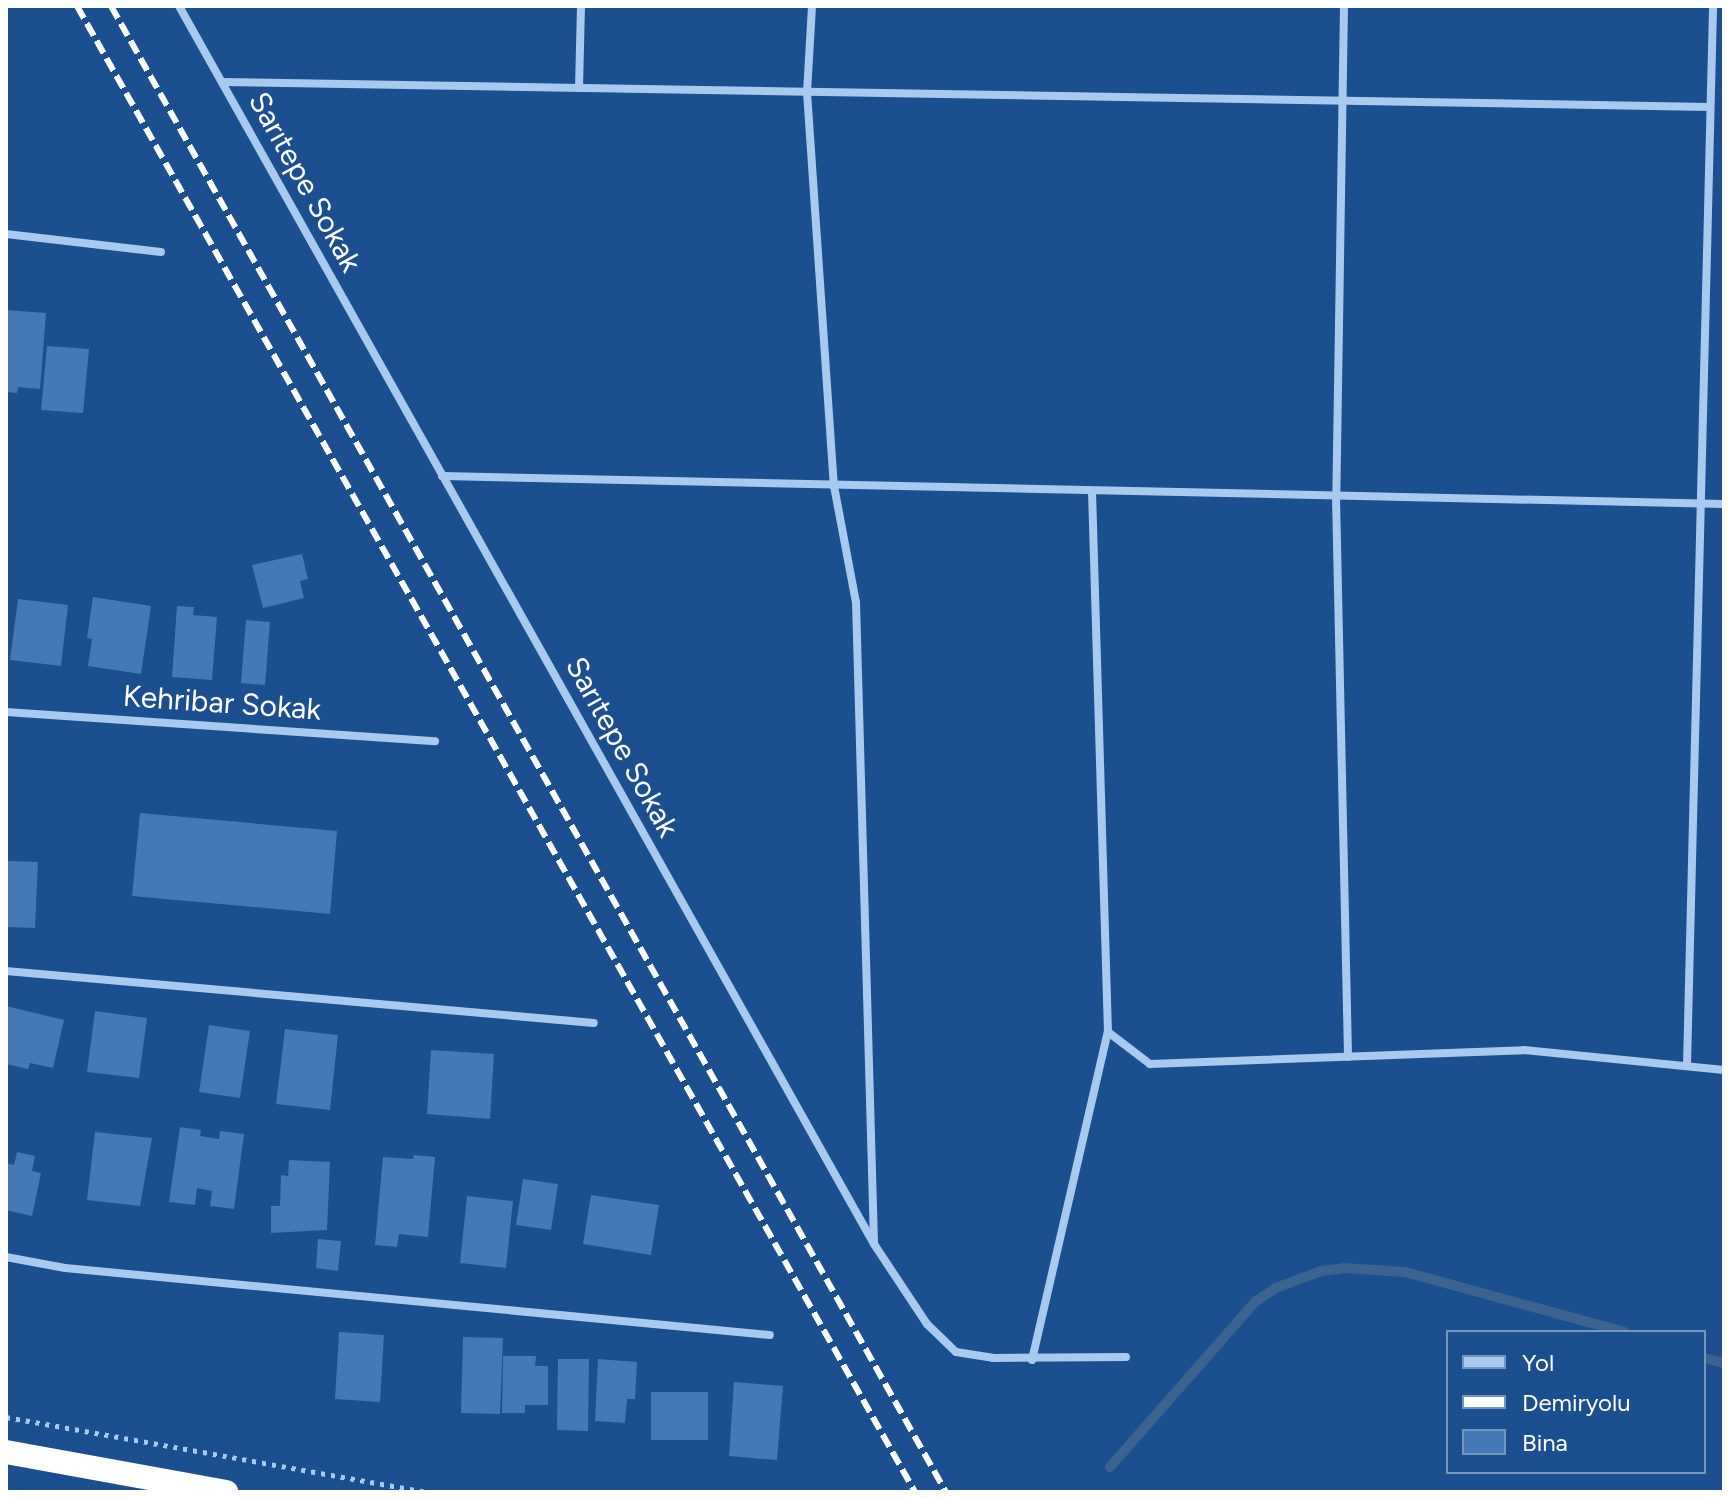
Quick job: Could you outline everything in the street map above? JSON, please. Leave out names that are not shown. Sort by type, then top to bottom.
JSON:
[{"type":"highway","points":[[6,1452],[226,1492]]},
{"type":"street","name":"Sarıtepe Sokak","points":[[179,6],[874,1244],[927,1324],[956,1352],[1032,1360],[1126,1357]]},
{"type":"street","points":[[579,88],[581,6]]},
{"type":"street","points":[[812,6],[807,92],[834,486],[856,602],[874,1244]]},
{"type":"street","points":[[1344,6],[1336,497],[1348,1057]]},
{"type":"street","points":[[1687,1065],[1713,6]]},
{"type":"street","points":[[222,82],[1710,107]]},
{"type":"street","points":[[6,234],[161,252]]},
{"type":"street","points":[[442,476],[1724,504]]},
{"type":"street","points":[[1032,1360],[1108,1032],[1092,491]]},
{"type":"street","name":"Kehribar Sokak","points":[[6,712],[435,741]]},
{"type":"street","points":[[6,971],[594,1023]]},
{"type":"street","points":[[1108,1032],[1150,1064],[1524,1050],[1724,1070]]},
{"type":"street","points":[[6,1257],[81,1269],[770,1335]]},
{"type":"path","points":[[6,1417],[425,1492]]},
{"type":"building","points":[[6,310],[46,313],[40,389],[18,387],[17,393],[6,392]]},
{"type":"building","points":[[47,346],[89,349],[83,413],[41,410]]},
{"type":"building","points":[[302,554],[308,579],[300,581],[304,598],[263,608],[252,565]]},
{"type":"building","points":[[93,597],[151,606],[141,674],[88,666],[92,639],[87,638]]},
{"type":"building","points":[[18,599],[68,605],[61,666],[10,660]]},
{"type":"building","points":[[177,606],[194,607],[193,615],[217,617],[212,680],[172,677]]},
{"type":"building","points":[[246,620],[270,622],[265,685],[241,683]]},
{"type":"building","points":[[140,813],[337,831],[330,914],[132,896]]},
{"type":"building","points":[[6,861],[38,862],[35,928],[6,927]]},
{"type":"building","points":[[6,1006],[64,1020],[53,1068],[30,1063],[28,1069],[6,1064]]},
{"type":"building","points":[[95,1011],[147,1018],[139,1078],[87,1072]]},
{"type":"building","points":[[209,1025],[250,1031],[240,1098],[199,1092]]},
{"type":"building","points":[[285,1029],[338,1035],[330,1110],[276,1104]]},
{"type":"building","points":[[431,1050],[494,1054],[490,1119],[427,1114]]},
{"type":"building","points":[[180,1127],[201,1130],[200,1136],[219,1139],[220,1131],[244,1134],[234,1209],[210,1206],[212,1191],[197,1188],[195,1205],[169,1202]]},
{"type":"building","points":[[95,1132],[152,1138],[140,1206],[87,1200]]},
{"type":"building","points":[[17,1152],[35,1156],[32,1171],[41,1173],[32,1216],[6,1210],[6,1163],[14,1165]]},
{"type":"building","points":[[414,1155],[435,1157],[428,1237],[399,1234],[397,1247],[375,1245],[383,1157],[413,1159]]},
{"type":"building","points":[[289,1160],[330,1162],[327,1230],[271,1233],[271,1206],[280,1206],[281,1175],[288,1176]]},
{"type":"building","points":[[523,1179],[558,1184],[551,1230],[516,1225]]},
{"type":"building","points":[[591,1195],[659,1205],[651,1255],[583,1244]]},
{"type":"building","points":[[467,1196],[513,1201],[506,1268],[460,1263]]},
{"type":"building","points":[[318,1239],[341,1241],[338,1271],[316,1268]]},
{"type":"building","points":[[339,1332],[384,1335],[380,1402],[335,1399]]},
{"type":"building","points":[[463,1337],[503,1338],[500,1414],[461,1413]]},
{"type":"building","points":[[503,1356],[536,1356],[535,1366],[548,1366],[548,1405],[525,1405],[525,1413],[502,1413]]},
{"type":"building","points":[[558,1359],[589,1359],[588,1431],[557,1430]]},
{"type":"building","points":[[598,1359],[637,1362],[635,1399],[627,1399],[625,1423],[595,1421]]},
{"type":"building","points":[[734,1382],[783,1386],[777,1460],[729,1456]]},
{"type":"building","points":[[651,1392],[708,1392],[708,1440],[651,1440]]},
{"type":"waterway","points":[[1110,1467],[1255,1302],[1276,1288],[1321,1271],[1344,1268],[1405,1272],[1617,1330]]},
{"type":"waterway","points":[[1706,1358],[1724,1363]]},
{"type":"railway","points":[[77,6],[915,1492]]},
{"type":"railway","points":[[111,6],[946,1492]]}]
